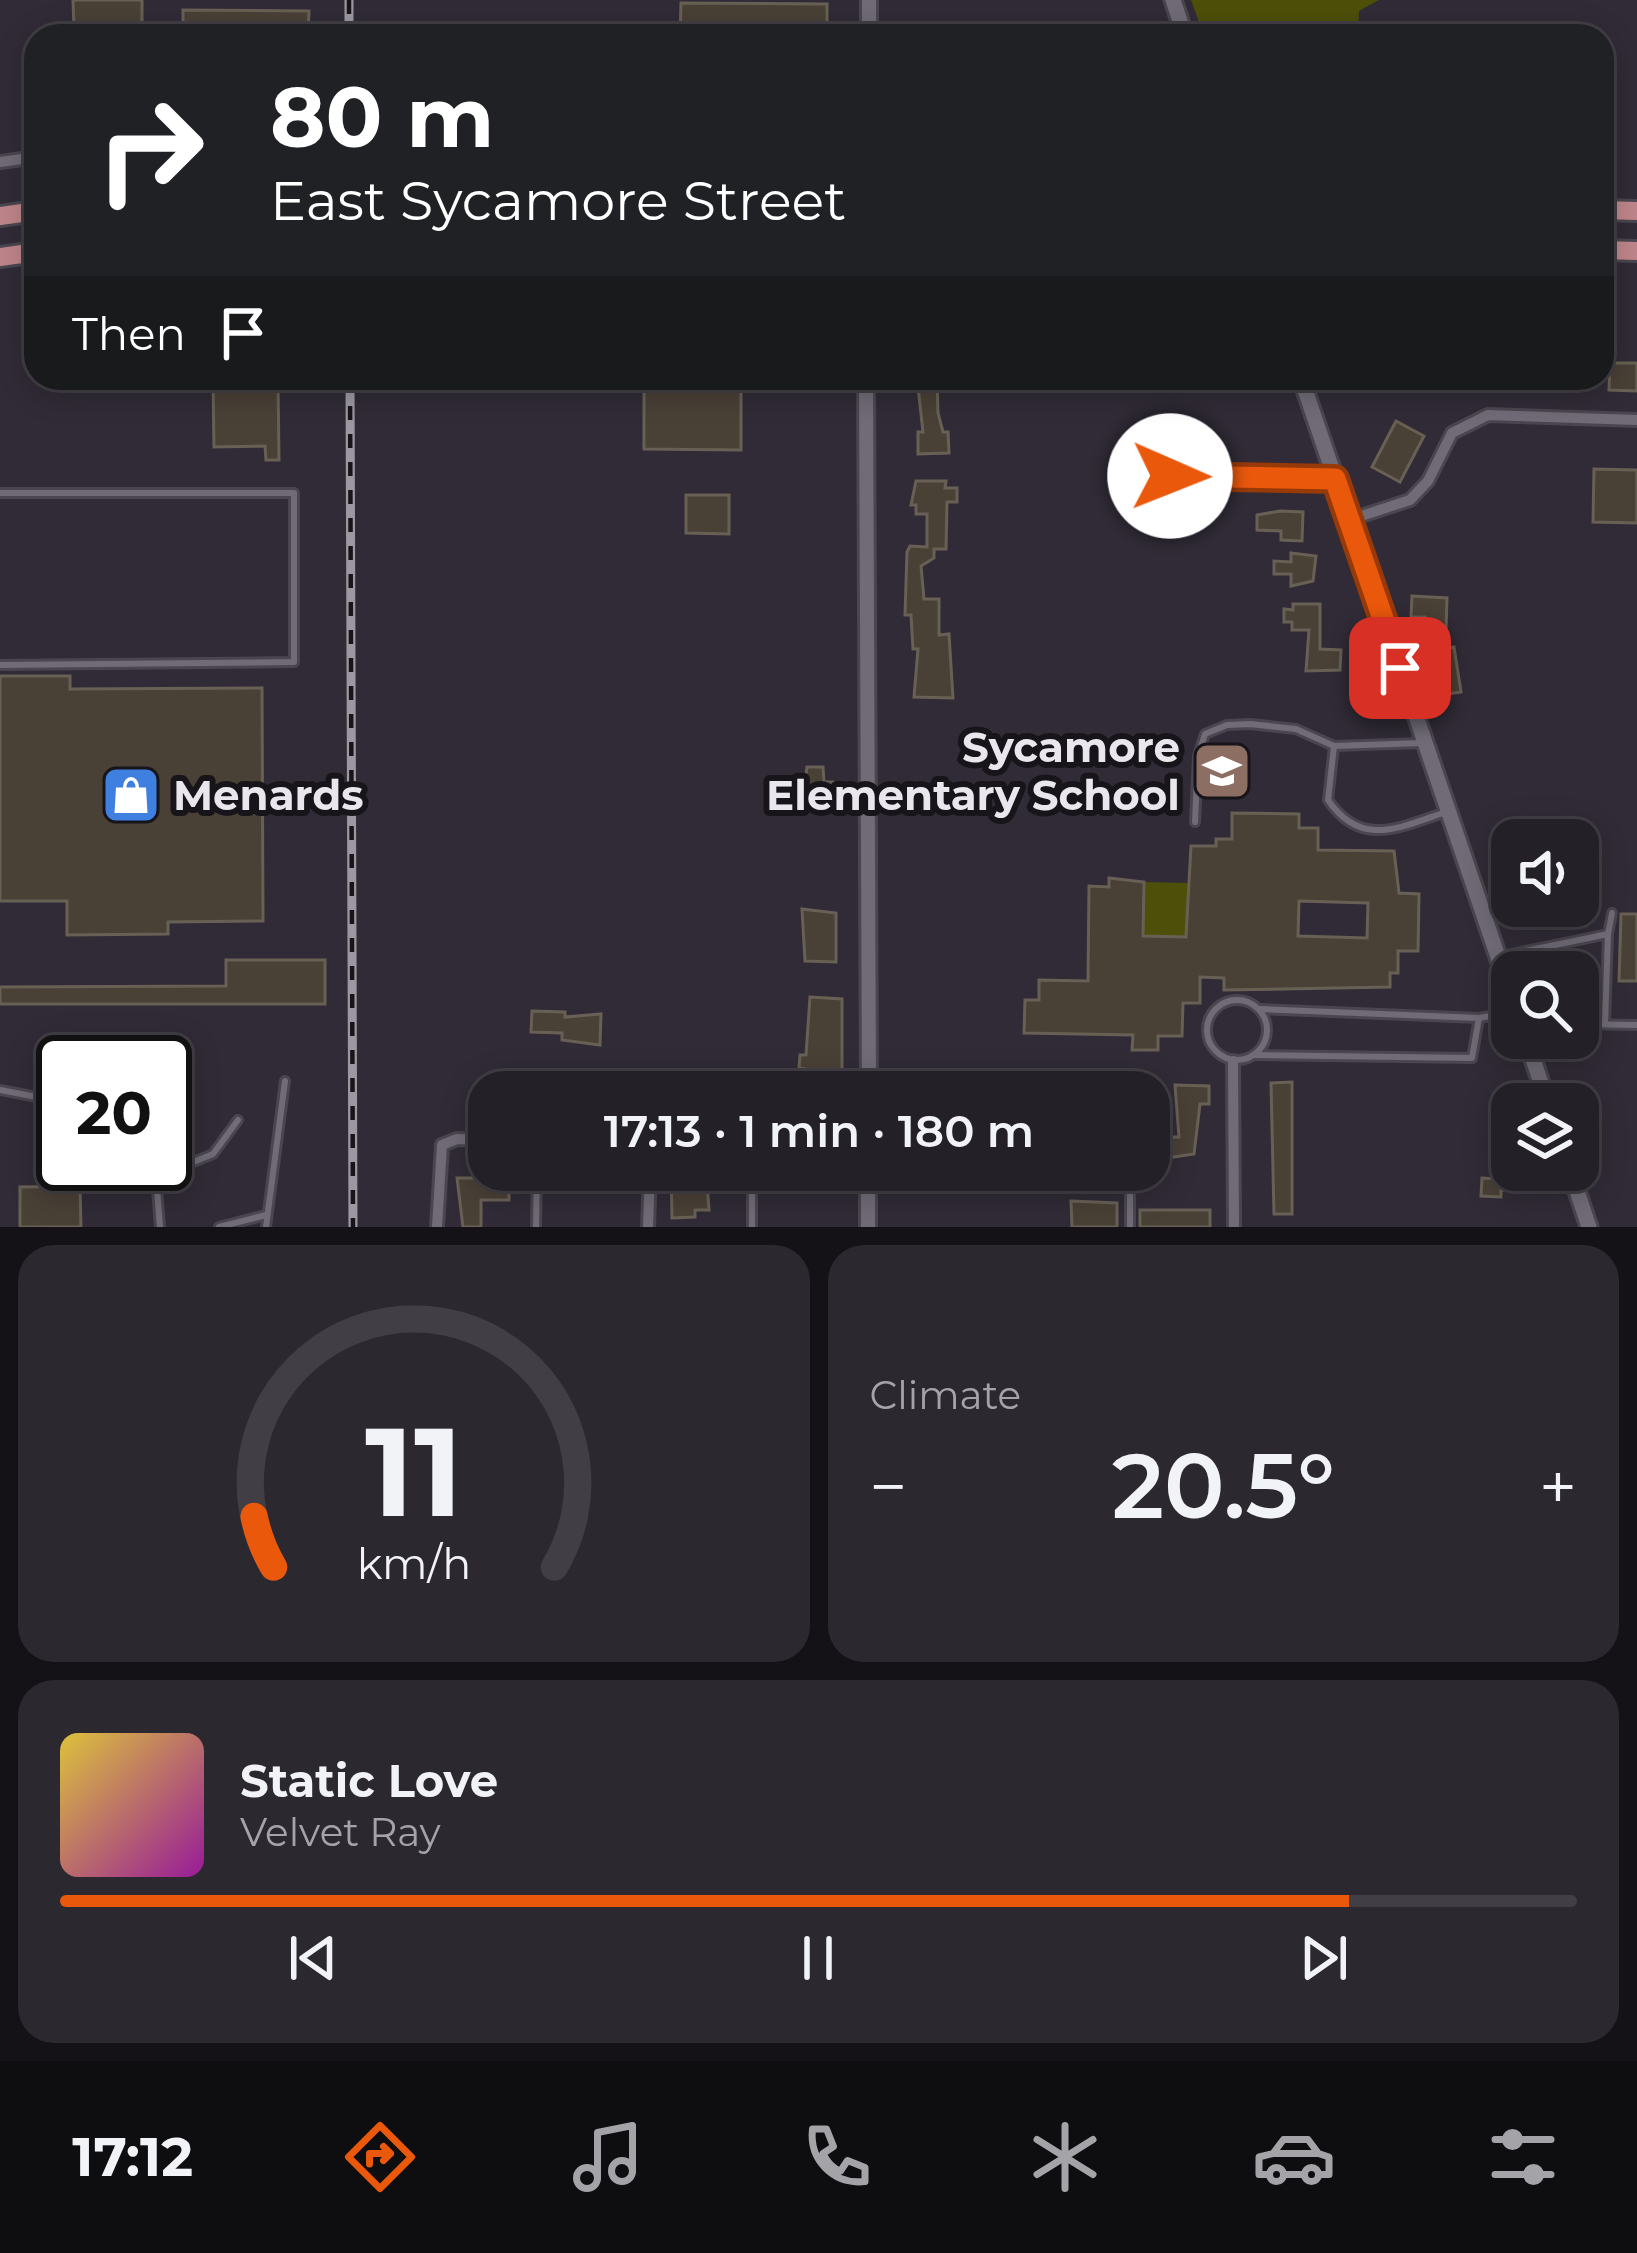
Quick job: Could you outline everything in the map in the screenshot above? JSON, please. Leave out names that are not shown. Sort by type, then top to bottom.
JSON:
[{"type":"main road","points":[[1304,390],[1496,951]]},
{"type":"main road","points":[[1577,1191],[1589,1227]]},
{"type":"street","points":[[866,390],[869,1071]]},
{"type":"street","points":[[1349,520],[1410,500],[1428,481],[1452,433],[1488,415],[1637,420]]},
{"type":"street","points":[[1233,1061],[1234,1227]]},
{"type":"street","points":[[437,1227],[442,1145],[468,1139]]},
{"type":"street","points":[[648,1227],[649,1191]]},
{"type":"street","points":[[868,1191],[868,1227]]},
{"type":"lane","points":[[1137,458],[1148,470],[1170,476],[1335,479]]},
{"type":"lane","points":[[0,493],[294,493],[294,662],[0,665]]},
{"type":"lane","points":[[1195,822],[1198,756],[1205,734],[1227,725],[1296,729],[1334,746],[1425,743]]},
{"type":"lane","points":[[1334,746],[1328,800],[1343,822],[1362,830],[1394,829],[1448,812]]},
{"type":"lane","points":[[1599,1027],[1612,914]]},
{"type":"lane","points":[[1527,951],[1608,934]]},
{"type":"lane","points":[[1479,1018],[1472,1058],[1256,1055],[1233,1061],[1209,1042],[1213,1012],[1241,1000],[1259,1009],[1491,1016]]},
{"type":"lane","points":[[1256,1055],[1268,1028],[1259,1009]]},
{"type":"lane","points":[[1600,1024],[1637,1024]]},
{"type":"lane","points":[[266,1227],[286,1081]]},
{"type":"lane","points":[[0,1090],[36,1097]]},
{"type":"lane","points":[[192,1163],[213,1154],[238,1120]]},
{"type":"lane","points":[[160,1191],[163,1225]]},
{"type":"lane","points":[[536,1227],[537,1191]]},
{"type":"lane","points":[[752,1191],[752,1227]]},
{"type":"lane","points":[[1130,1191],[1130,1227]]},
{"type":"lane","points":[[219,1227],[266,1215]]},
{"type":"shaded area","points":[[1191,0],[1379,0],[1359,11],[1358,24],[1200,24]]},
{"type":"shaded area","points":[[1144,882],[1191,883],[1186,937],[1143,936]]},
{"type":"building","points":[[73,0],[142,0],[142,24],[74,24]]},
{"type":"building","points":[[681,3],[827,4],[827,24],[680,24]]},
{"type":"building","points":[[183,10],[309,11],[308,24],[183,24]]},
{"type":"building","points":[[1614,363],[1637,363],[1637,391],[1609,390],[1614,390]]},
{"type":"building","points":[[213,390],[278,390],[279,460],[266,460],[265,446],[214,447]]},
{"type":"building","points":[[644,390],[741,390],[741,450],[644,449]]},
{"type":"building","points":[[918,390],[937,390],[949,453],[918,454],[918,432],[923,432]]},
{"type":"building","points":[[1396,421],[1424,436],[1400,482],[1372,467]]},
{"type":"building","points":[[1594,469],[1637,470],[1637,523],[1593,522]]},
{"type":"building","points":[[916,481],[946,481],[945,488],[957,488],[957,502],[947,502],[946,549],[934,549],[934,558],[921,566],[924,599],[939,599],[939,635],[949,634],[953,698],[914,697],[918,649],[913,649],[911,615],[905,615],[907,552],[910,546],[927,547],[927,514],[916,514],[916,505],[911,505]]},
{"type":"building","points":[[686,495],[729,495],[729,534],[686,533]]},
{"type":"building","points":[[1303,512],[1302,541],[1281,540],[1281,531],[1257,530],[1257,515]]},
{"type":"building","points":[[1291,553],[1316,556],[1313,581],[1291,586],[1291,574],[1274,574],[1274,561],[1291,562]]},
{"type":"building","points":[[1412,596],[1447,598],[1446,630],[1424,629],[1425,617],[1411,617]]},
{"type":"building","points":[[1293,604],[1320,604],[1320,649],[1341,650],[1340,670],[1306,671],[1309,630],[1292,630],[1292,622],[1284,622],[1284,609],[1293,610]]},
{"type":"building","points":[[1454,647],[1461,692],[1440,695],[1433,651]]},
{"type":"building","name":"Menards","points":[[0,676],[70,676],[70,689],[262,688],[263,921],[168,922],[168,934],[67,935],[67,901],[0,901]]},
{"type":"building","points":[[807,767],[823,767],[824,782],[833,782],[833,797],[803,798]]},
{"type":"building","points":[[924,788],[946,788],[946,795],[963,796],[962,810],[924,812]]},
{"type":"building","points":[[1232,813],[1299,814],[1299,828],[1318,828],[1318,850],[1394,851],[1399,893],[1419,894],[1418,951],[1398,951],[1398,973],[1390,973],[1390,987],[1224,990],[1224,978],[1200,977],[1200,1003],[1183,1003],[1182,1036],[1158,1036],[1158,1050],[1132,1050],[1133,1035],[1024,1033],[1025,1000],[1039,1000],[1039,980],[1088,981],[1089,886],[1109,887],[1109,878],[1144,882],[1143,936],[1186,937],[1191,846],[1216,846],[1216,839],[1232,839]],"holes":[[[1299,901],[1368,903],[1367,938],[1298,936]]]},
{"type":"building","points":[[802,909],[836,913],[836,962],[805,961]]},
{"type":"building","points":[[1621,914],[1637,914],[1637,981],[1619,981]]},
{"type":"building","points":[[226,960],[325,960],[325,1004],[0,1004],[0,987],[226,986]]},
{"type":"building","points":[[810,997],[842,999],[842,1071],[799,1068],[800,1055],[806,1055]]},
{"type":"building","points":[[532,1011],[565,1012],[565,1017],[601,1014],[600,1045],[562,1040],[562,1033],[531,1032]]},
{"type":"building","points":[[1292,1082],[1292,1214],[1274,1214],[1271,1083]]},
{"type":"building","points":[[1175,1085],[1209,1086],[1209,1104],[1200,1104],[1194,1154],[1170,1158],[1170,1137],[1179,1137]]},
{"type":"building","points":[[457,1178],[468,1178],[468,1191],[509,1191],[509,1200],[481,1200],[481,1227],[463,1227]]},
{"type":"building","points":[[1482,1178],[1491,1179],[1491,1191],[1501,1191],[1501,1197],[1481,1196]]},
{"type":"building","points":[[20,1187],[80,1191],[81,1227],[20,1227]]},
{"type":"building","points":[[671,1191],[708,1191],[709,1210],[695,1210],[695,1217],[672,1218]]},
{"type":"building","points":[[1071,1201],[1117,1203],[1117,1227],[1072,1227]]},
{"type":"building","points":[[1140,1210],[1210,1210],[1210,1227],[1140,1227]]},
{"type":"railway","points":[[349,0],[349,24]]},
{"type":"railway","points":[[350,390],[353,1227]]},
{"type":"place","name":"Sycamore Elementary School","points":[[1222,771]]},
{"type":"place","name":"Menards","points":[[131,795]]},
{"type":"route","points":[[1170,476],[1335,479],[1400,668]]}]
